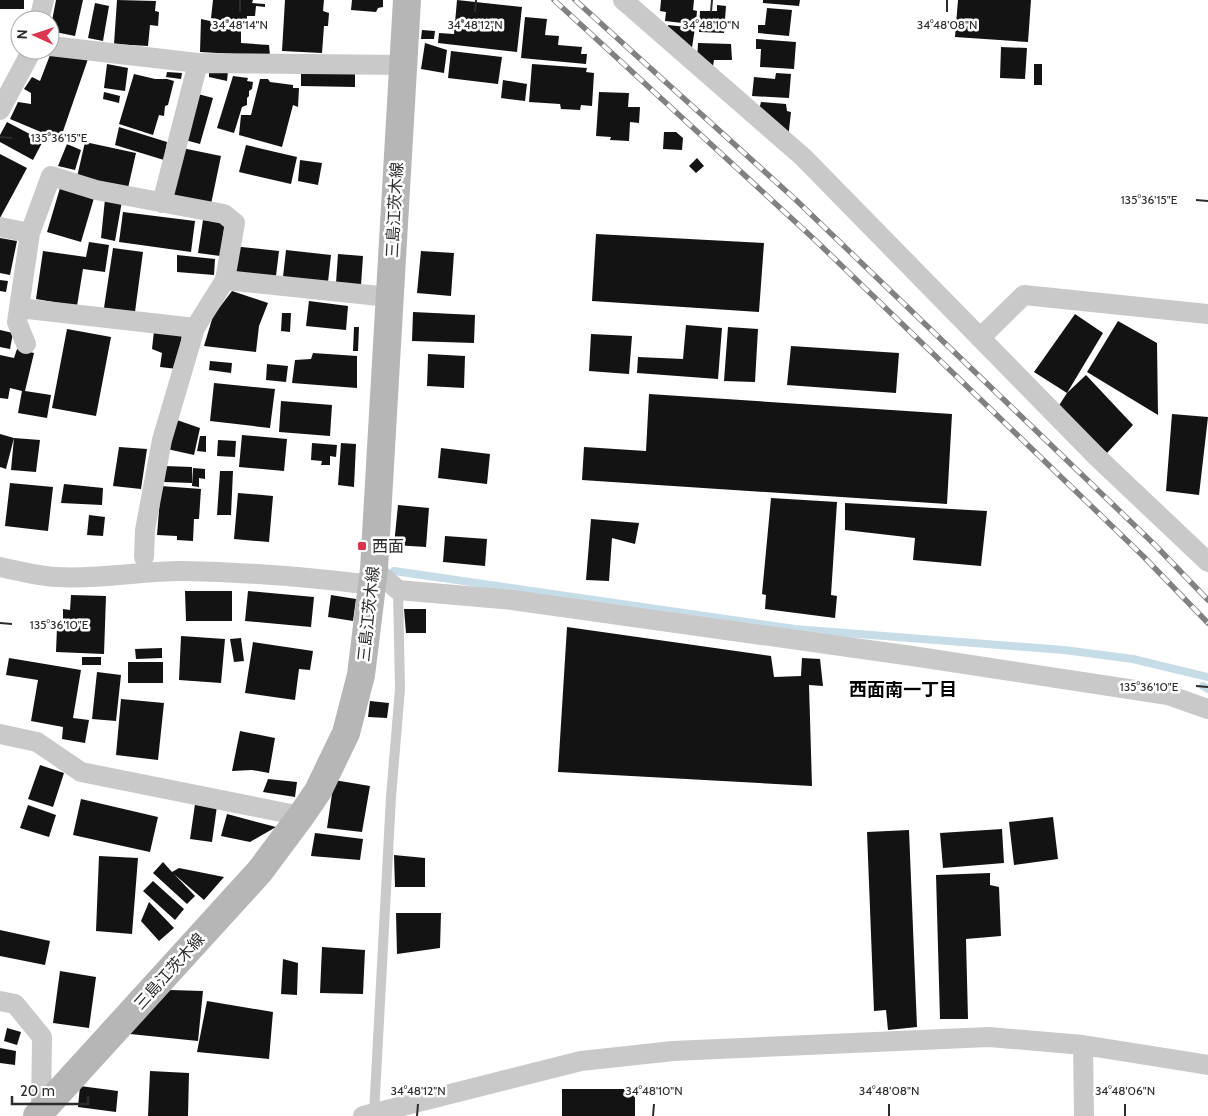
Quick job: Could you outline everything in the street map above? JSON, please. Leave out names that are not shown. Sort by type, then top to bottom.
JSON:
[{"type":"main road","name":"三島江茨木線","points":[[43,1115],[260,871],[318,791],[346,733],[361,675],[381,582],[389,297],[406,0]]},
{"type":"street","points":[[623,0],[802,157],[1097,457],[1208,562]]},
{"type":"street","points":[[60,47],[198,63],[403,65]]},
{"type":"street","points":[[0,110],[28,60]]},
{"type":"street","points":[[162,202],[198,63]]},
{"type":"street","points":[[26,344],[17,322],[30,233],[51,176],[96,190],[224,214],[235,223],[225,280],[195,328],[162,440],[145,530],[144,557]]},
{"type":"street","points":[[0,227],[30,233]]},
{"type":"street","points":[[225,280],[389,297]]},
{"type":"street","points":[[980,338],[1024,295],[1208,314]]},
{"type":"street","points":[[19,308],[195,328]]},
{"type":"street","points":[[0,567],[41,576],[58,577],[93,577],[143,572],[181,571],[381,582],[912,656],[1168,695],[1208,709]]},
{"type":"street","points":[[0,734],[37,742],[81,772],[301,816]]},
{"type":"street","points":[[0,1001],[15,1004],[42,1038],[43,1115]]},
{"type":"street","points":[[369,1115],[581,1061],[673,1051],[989,1037],[1083,1045],[1208,1065]]},
{"type":"street","points":[[1083,1045],[1084,1116]]},
{"type":"lane","points":[[369,1115],[400,690],[381,582]]},
{"type":"building","points":[[0,0],[24,0],[24,9],[0,9]]},
{"type":"building","points":[[56,0],[83,0],[75,36],[60,33],[60,10],[54,10]]},
{"type":"building","points":[[117,0],[156,1],[155,11],[159,12],[158,26],[150,25],[148,46],[114,44]]},
{"type":"building","points":[[213,0],[253,0],[252,3],[265,4],[265,7],[256,6],[255,16],[247,16],[247,26],[211,18]]},
{"type":"building","points":[[285,0],[324,0],[323,11],[329,13],[328,26],[324,26],[322,53],[282,51]]},
{"type":"building","points":[[352,0],[383,0],[383,7],[378,8],[376,12],[351,10]]},
{"type":"building","points":[[457,0],[522,7],[517,52],[438,43],[439,33],[454,34]]},
{"type":"building","points":[[661,0],[694,0],[693,10],[697,11],[696,21],[690,21],[691,24],[665,21],[666,12],[660,11]]},
{"type":"building","points":[[763,0],[800,0],[799,6],[763,3]]},
{"type":"building","points":[[958,0],[1031,0],[1028,42],[955,37]]},
{"type":"building","points":[[95,3],[109,6],[103,41],[88,38]]},
{"type":"building","points":[[717,5],[726,6],[724,33],[699,32],[700,11],[717,11]]},
{"type":"building","points":[[767,8],[792,10],[789,36],[758,33],[758,25],[765,25]]},
{"type":"building","points":[[525,17],[547,19],[545,35],[559,36],[558,45],[582,47],[581,54],[587,54],[586,64],[521,58]]},
{"type":"building","points":[[201,19],[241,28],[241,43],[269,45],[270,56],[200,52]]},
{"type":"building","points":[[668,25],[695,28],[691,54],[668,34]]},
{"type":"building","points":[[422,30],[435,31],[434,39],[421,39]]},
{"type":"building","points":[[756,39],[796,42],[794,69],[760,67],[761,49],[756,49]]},
{"type":"building","points":[[425,43],[447,50],[444,73],[421,69]]},
{"type":"building","points":[[698,43],[731,44],[732,60],[714,60],[712,72],[697,61]]},
{"type":"building","points":[[1001,47],[1027,48],[1025,79],[1000,78]]},
{"type":"building","points":[[451,51],[502,57],[498,84],[448,78]]},
{"type":"building","points":[[60,56],[88,59],[60,140],[10,119],[18,102],[31,104],[31,93],[24,89],[32,77],[40,81],[48,60],[60,60]]},
{"type":"building","points":[[107,64],[128,68],[125,91],[104,88]]},
{"type":"building","points":[[532,64],[587,68],[586,72],[594,73],[592,106],[581,105],[580,110],[561,109],[560,104],[529,102]]},
{"type":"building","points":[[1034,64],[1042,64],[1042,85],[1034,85]]},
{"type":"building","points":[[209,71],[228,71],[227,81],[209,77]]},
{"type":"building","points":[[167,72],[182,73],[181,79],[166,77]]},
{"type":"building","points":[[301,73],[355,73],[355,87],[301,86]]},
{"type":"building","points":[[776,73],[791,74],[789,98],[752,96],[754,77],[775,79]]},
{"type":"building","points":[[134,74],[174,81],[168,105],[165,106],[164,116],[159,115],[153,135],[119,124]]},
{"type":"building","points":[[233,76],[248,78],[247,81],[253,82],[252,89],[249,91],[247,98],[247,105],[242,107],[234,133],[217,128]]},
{"type":"building","points":[[260,79],[268,79],[270,82],[293,85],[293,88],[299,88],[298,107],[293,105],[282,147],[239,135],[241,115],[251,115]]},
{"type":"building","points":[[503,80],[527,84],[525,101],[501,98]]},
{"type":"building","points":[[104,92],[120,96],[119,103],[103,99]]},
{"type":"building","points":[[599,92],[629,93],[628,107],[640,107],[639,123],[630,122],[629,141],[610,140],[611,137],[596,136]]},
{"type":"building","points":[[198,94],[213,98],[200,144],[185,140]]},
{"type":"building","points":[[761,102],[786,104],[787,111],[791,112],[788,139],[759,110]]},
{"type":"building","points":[[7,122],[43,141],[33,160],[0,142],[0,135]]},
{"type":"building","points":[[119,127],[167,142],[164,160],[115,145]]},
{"type":"building","points":[[664,132],[676,132],[683,138],[682,150],[663,149]]},
{"type":"building","points":[[85,142],[136,153],[128,188],[77,177]]},
{"type":"building","points":[[67,144],[81,150],[75,170],[58,166]]},
{"type":"building","points":[[246,145],[297,157],[291,184],[239,172]]},
{"type":"building","points":[[182,148],[221,156],[210,209],[171,201]]},
{"type":"building","points":[[0,154],[27,168],[0,218]]},
{"type":"building","points":[[697,158],[704,166],[696,173],[689,166]]},
{"type":"building","points":[[300,160],[322,163],[318,185],[298,181]]},
{"type":"building","points":[[60,188],[94,198],[81,242],[47,232]]},
{"type":"building","points":[[105,199],[122,201],[115,241],[101,238]]},
{"type":"building","points":[[123,212],[195,221],[191,252],[119,242]]},
{"type":"building","points":[[203,220],[225,223],[220,256],[198,253]]},
{"type":"building","points":[[596,234],[764,243],[759,312],[592,301]]},
{"type":"building","points":[[0,238],[17,241],[10,275],[0,273]]},
{"type":"building","points":[[89,242],[109,245],[105,272],[83,269],[77,306],[36,299],[43,251],[86,257]]},
{"type":"building","points":[[232,246],[279,251],[276,276],[230,272]]},
{"type":"building","points":[[113,248],[143,252],[135,312],[104,308]]},
{"type":"building","points":[[286,250],[331,255],[328,282],[283,277]]},
{"type":"building","points":[[421,251],[454,253],[451,296],[417,293]]},
{"type":"building","points":[[338,254],[363,256],[361,285],[336,283]]},
{"type":"building","points":[[177,255],[215,259],[214,275],[177,272]]},
{"type":"building","points":[[0,280],[8,281],[6,292],[0,291]]},
{"type":"building","points":[[232,291],[268,303],[259,326],[256,352],[204,346],[213,316]]},
{"type":"building","points":[[309,301],[348,306],[346,330],[306,326]]},
{"type":"building","points":[[413,312],[475,315],[474,343],[412,341]]},
{"type":"building","points":[[282,313],[291,313],[290,332],[281,331]]},
{"type":"building","points":[[1075,314],[1103,333],[1067,393],[1034,372]]},
{"type":"building","points":[[1118,321],[1157,343],[1158,415],[1087,372]]},
{"type":"building","points":[[686,325],[722,328],[718,379],[637,373],[638,357],[683,359]]},
{"type":"building","points":[[354,327],[359,327],[358,351],[353,351]]},
{"type":"building","points":[[728,327],[758,329],[755,382],[724,381]]},
{"type":"building","points":[[67,329],[111,337],[96,416],[52,408]]},
{"type":"building","points":[[0,330],[13,333],[10,349],[0,347]]},
{"type":"building","points":[[154,331],[182,334],[177,369],[160,367],[162,353],[152,349]]},
{"type":"building","points":[[591,334],[632,336],[629,374],[589,371]]},
{"type":"building","points":[[791,346],[899,353],[896,393],[787,385]]},
{"type":"building","points":[[17,349],[34,353],[25,391],[51,395],[47,418],[18,413],[22,391],[10,388],[8,399],[0,398],[0,355],[14,358]]},
{"type":"building","points":[[313,353],[357,356],[357,388],[292,383],[295,360],[311,359]]},
{"type":"building","points":[[428,354],[465,356],[464,388],[427,386]]},
{"type":"building","points":[[210,361],[232,363],[231,373],[209,370]]},
{"type":"building","points":[[267,364],[288,366],[286,382],[266,380]]},
{"type":"building","points":[[1086,375],[1133,425],[1107,453],[1058,407],[1067,393]]},
{"type":"building","points":[[214,383],[275,389],[270,428],[210,421]]},
{"type":"building","points":[[649,394],[952,414],[947,504],[582,480],[584,447],[646,451]]},
{"type":"building","points":[[281,401],[332,405],[330,436],[279,432]]},
{"type":"building","points":[[1172,414],[1208,417],[1199,495],[1166,491]]},
{"type":"building","points":[[174,419],[200,428],[194,455],[167,449]]},
{"type":"building","points":[[0,434],[14,438],[6,469],[0,467]]},
{"type":"building","points":[[242,435],[287,439],[284,471],[239,467]]},
{"type":"building","points":[[200,436],[206,436],[206,452],[197,451]]},
{"type":"building","points":[[14,438],[40,440],[36,472],[11,470]]},
{"type":"building","points":[[218,440],[236,441],[235,457],[217,456]]},
{"type":"building","points":[[312,443],[337,445],[336,457],[330,456],[330,465],[321,465],[322,461],[311,460]]},
{"type":"building","points":[[341,443],[356,444],[354,487],[338,485]]},
{"type":"building","points":[[119,447],[147,449],[141,489],[113,486]]},
{"type":"building","points":[[441,448],[490,454],[487,484],[438,478]]},
{"type":"building","points":[[165,466],[192,467],[192,483],[164,482]]},
{"type":"building","points":[[193,468],[205,469],[205,479],[199,478],[199,487],[192,486]]},
{"type":"building","points":[[220,471],[233,471],[231,515],[217,515]]},
{"type":"building","points":[[10,483],[53,487],[48,531],[5,526]]},
{"type":"building","points":[[64,484],[103,488],[102,505],[61,503]]},
{"type":"building","points":[[161,486],[201,489],[199,519],[194,519],[193,541],[177,540],[177,536],[157,535]]},
{"type":"building","points":[[238,493],[273,496],[269,542],[234,539]]},
{"type":"building","points":[[771,498],[837,502],[831,595],[837,596],[835,618],[765,609],[766,595],[762,594]]},
{"type":"building","points":[[845,503],[987,511],[981,566],[913,560],[915,538],[845,530]]},
{"type":"building","points":[[398,505],[429,508],[426,547],[394,545]]},
{"type":"building","points":[[89,515],[105,517],[103,536],[87,535]]},
{"type":"building","points":[[591,519],[639,523],[635,544],[612,538],[609,581],[586,580]]},
{"type":"building","points":[[445,536],[487,539],[485,566],[443,562]]},
{"type":"building","points":[[185,591],[232,591],[232,621],[186,621]]},
{"type":"building","points":[[248,591],[314,597],[311,627],[245,621]]},
{"type":"building","points":[[71,595],[106,596],[104,654],[56,652],[57,627],[63,627],[63,609],[70,610]]},
{"type":"building","points":[[331,595],[356,599],[353,621],[328,617]]},
{"type":"building","points":[[404,609],[426,609],[426,633],[406,633]]},
{"type":"building","points":[[567,627],[771,656],[774,677],[801,676],[802,658],[820,659],[823,686],[809,685],[812,786],[558,772]]},
{"type":"building","points":[[181,636],[225,639],[221,683],[179,680]]},
{"type":"building","points":[[241,638],[244,661],[234,662],[230,639]]},
{"type":"building","points":[[253,642],[313,651],[310,670],[299,669],[295,700],[245,693]]},
{"type":"building","points":[[162,648],[162,658],[136,659],[135,649]]},
{"type":"building","points":[[82,657],[101,657],[101,665],[82,665]]},
{"type":"building","points":[[9,658],[81,670],[73,718],[89,720],[85,743],[62,739],[63,727],[31,721],[38,680],[6,675]]},
{"type":"building","points":[[128,662],[163,662],[163,683],[128,683]]},
{"type":"building","points":[[97,672],[121,675],[116,721],[92,719]]},
{"type":"building","points":[[121,699],[164,703],[158,760],[116,755]]},
{"type":"building","points":[[370,701],[389,703],[387,718],[368,717]]},
{"type":"building","points":[[240,731],[275,738],[269,773],[252,770],[232,771]]},
{"type":"building","points":[[40,765],[64,773],[53,807],[28,799]]},
{"type":"building","points":[[268,779],[297,782],[295,797],[263,792]]},
{"type":"building","points":[[334,780],[370,786],[362,832],[327,828]]},
{"type":"building","points":[[81,799],[158,817],[150,852],[73,835]]},
{"type":"building","points":[[195,804],[217,806],[212,842],[190,839]]},
{"type":"building","points":[[28,805],[56,815],[49,837],[20,828]]},
{"type":"building","points":[[227,814],[276,827],[250,842],[221,836]]},
{"type":"building","points":[[1053,817],[1058,859],[1014,865],[1009,822]]},
{"type":"building","points":[[1002,829],[1004,863],[943,868],[940,833]]},
{"type":"building","points":[[909,830],[917,1027],[888,1030],[886,1010],[874,1011],[867,832]]},
{"type":"building","points":[[315,833],[363,839],[360,860],[311,856]]},
{"type":"building","points":[[394,855],[425,858],[425,887],[395,887]]},
{"type":"building","points":[[99,856],[138,858],[132,934],[96,931]]},
{"type":"building","points":[[163,862],[172,872],[179,868],[224,877],[204,900],[174,874],[195,896],[187,904],[153,873]]},
{"type":"building","points":[[990,873],[990,885],[999,887],[1001,936],[966,939],[968,1019],[940,1019],[936,875]]},
{"type":"building","points":[[153,881],[184,909],[175,920],[143,891]]},
{"type":"building","points":[[149,902],[174,928],[159,941],[141,921]]},
{"type":"building","points":[[396,913],[441,913],[440,948],[397,954]]},
{"type":"building","points":[[0,930],[50,941],[45,965],[0,956]]},
{"type":"building","points":[[322,947],[365,950],[363,994],[320,993]]},
{"type":"building","points":[[283,959],[298,963],[297,995],[281,994]]},
{"type":"building","points":[[60,971],[96,977],[89,1028],[53,1023]]},
{"type":"building","points":[[170,990],[203,991],[198,1041],[130,1034]]},
{"type":"building","points":[[207,1001],[273,1012],[269,1059],[197,1052]]},
{"type":"building","points":[[7,1028],[21,1032],[17,1045],[4,1041]]},
{"type":"building","points":[[0,1048],[16,1051],[15,1065],[0,1063]]},
{"type":"building","points":[[150,1071],[189,1073],[188,1116],[148,1116]]},
{"type":"building","points":[[80,1086],[118,1091],[116,1112],[78,1107]]},
{"type":"building","points":[[562,1089],[635,1089],[635,1116],[562,1116]]},
{"type":"waterway","points":[[394,571],[795,629],[1064,650],[1133,659],[1208,677]]},
{"type":"waterway","points":[[1203,686],[1208,689]]},
{"type":"railway","points":[[554,0],[814,239],[1143,556],[1208,623]]},
{"type":"railway","points":[[575,0],[796,200],[1155,545],[1208,600]]},
{"type":"place","name":"西面","points":[[362,546]]},
{"type":"district","name":"西面南一丁目","points":[[903,690]]}]
